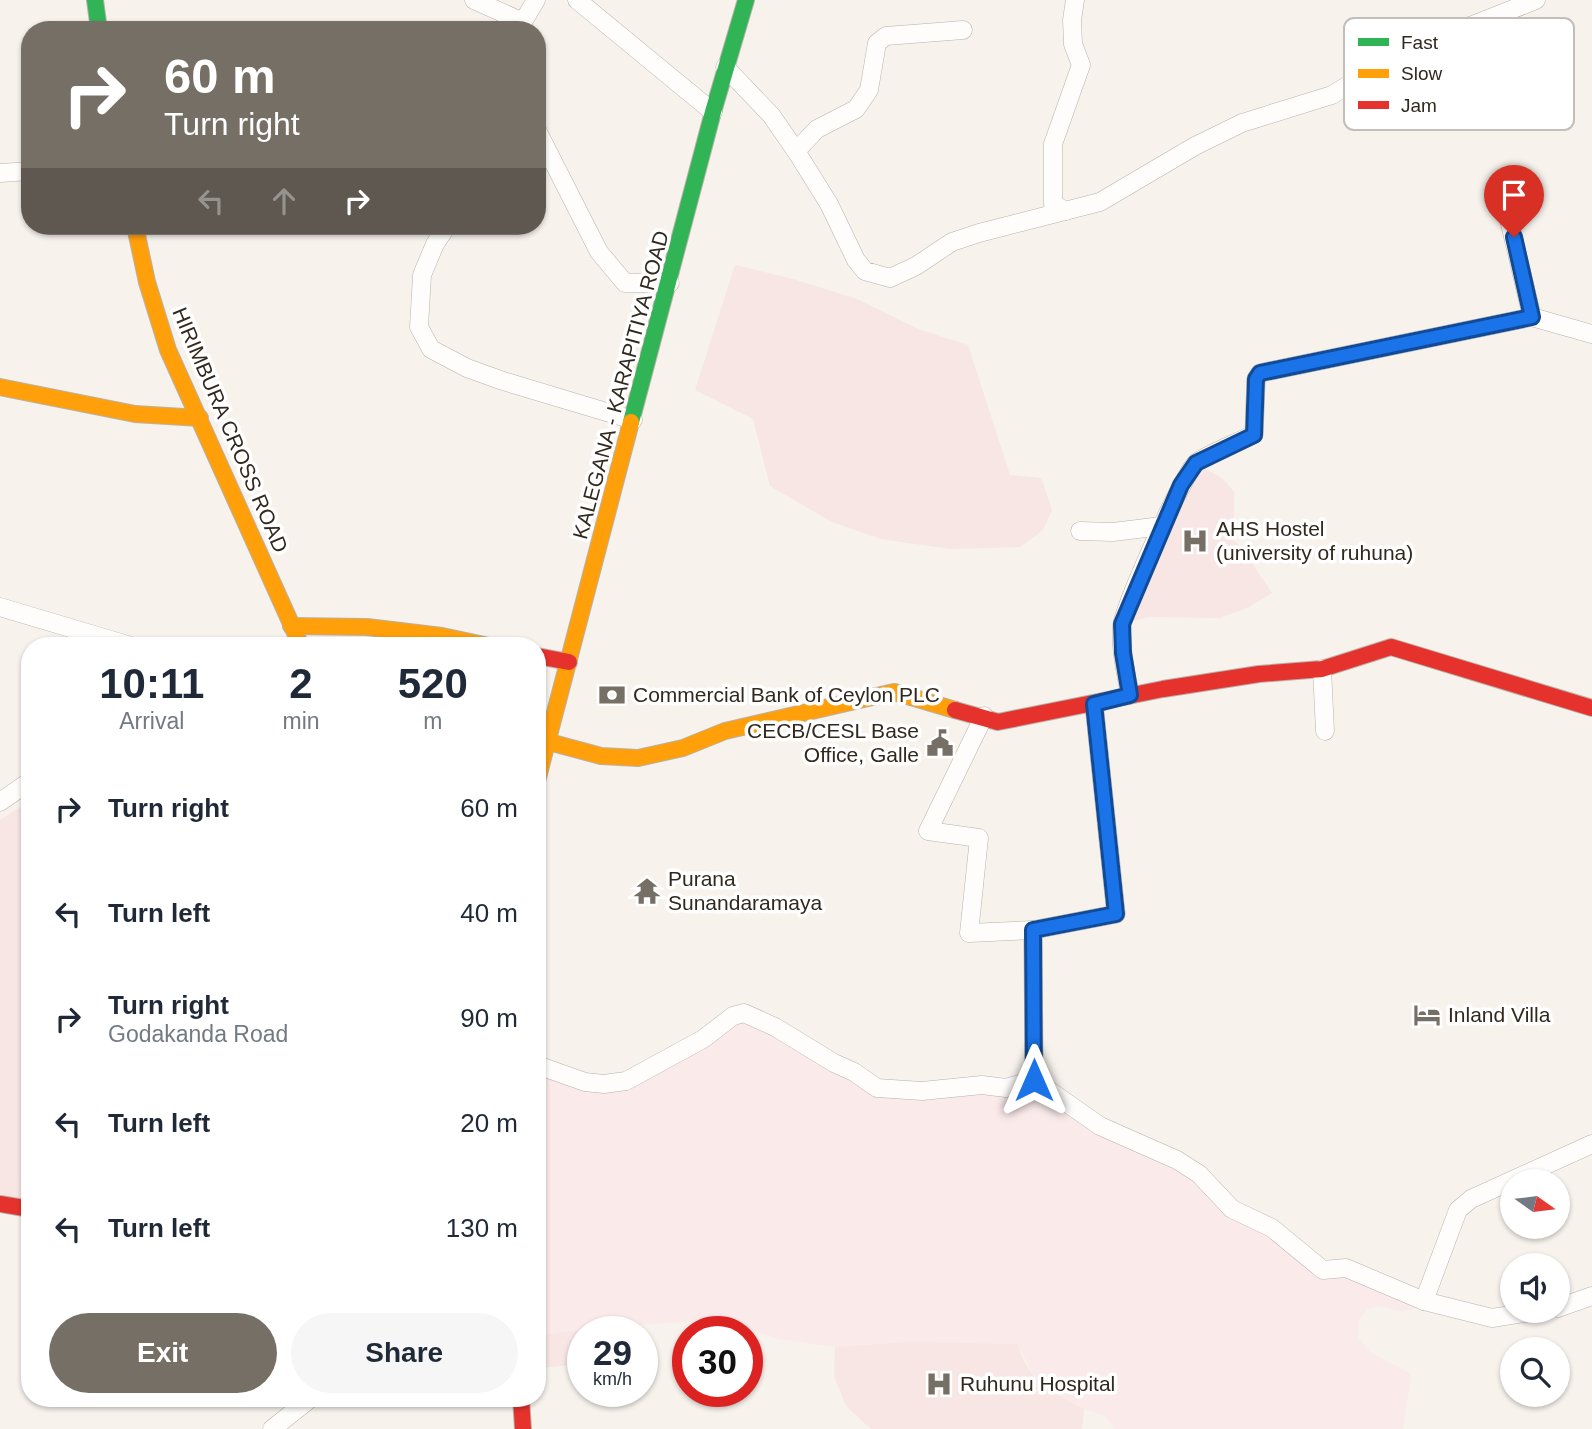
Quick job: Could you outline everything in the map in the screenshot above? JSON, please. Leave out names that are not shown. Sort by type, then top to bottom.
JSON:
[{"type":"street","points":[[95,0],[98,21]]},
{"type":"street","points":[[474,0],[513,21]]},
{"type":"street","points":[[525,21],[536,0]]},
{"type":"street","points":[[577,0],[713,111]]},
{"type":"street","name":"KALEGANA - KARAPITIYA ROAD","points":[[546,749],[713,111],[746,0]]},
{"type":"street","points":[[1066,211],[1053,204],[1051,175],[1053,144],[1081,65],[1073,44],[1072,20],[1076,0]]},
{"type":"street","points":[[1490,18],[1536,0]]},
{"type":"street","points":[[796,151],[817,129],[856,109],[869,90],[877,44],[886,36],[963,30]]},
{"type":"street","points":[[725,67],[771,115],[796,151],[830,204],[856,260],[865,271],[890,278],[916,266],[953,242],[1100,202],[1195,146],[1242,123],[1332,95],[1344,88]]},
{"type":"street","points":[[546,148],[599,252],[625,283],[670,283]]},
{"type":"street","points":[[0,173],[21,172]]},
{"type":"street","points":[[1507,211],[1532,317]]},
{"type":"street","name":"HIRIMBURA CROSS ROAD","points":[[137,235],[147,282],[168,350],[296,637]]},
{"type":"street","points":[[441,235],[422,275],[419,327],[431,349],[467,368],[503,381],[633,420]]},
{"type":"street","points":[[1130,695],[1123,653],[1122,624],[1162,526],[1181,485],[1196,463],[1254,435],[1256,379],[1260,373],[1532,317],[1590,328]]},
{"type":"street","points":[[0,387],[135,414],[200,418]]},
{"type":"street","points":[[1080,531],[1112,532],[1162,526]]},
{"type":"street","points":[[0,607],[101,637]]},
{"type":"street","points":[[291,626],[367,627],[447,637]]},
{"type":"street","points":[[548,742],[607,757],[637,759],[679,749],[725,731],[894,692],[998,722],[1130,695],[1259,674],[1322,669],[1391,647],[1592,708]]},
{"type":"street","points":[[546,658],[569,662]]},
{"type":"street","points":[[1322,669],[1325,731]]},
{"type":"street","points":[[984,716],[928,831],[979,838],[969,933],[1033,930],[1116,914],[1094,704]]},
{"type":"street","points":[[0,802],[21,787]]},
{"type":"street","points":[[1033,930],[1034,1080]]},
{"type":"street","points":[[546,1068],[585,1082],[604,1084],[626,1080],[703,1039],[733,1016],[744,1013],[775,1027],[877,1088],[922,1090],[982,1085],[1006,1088],[1034,1080]]},
{"type":"street","points":[[1034,1080],[1100,1126],[1177,1160],[1199,1174],[1232,1209],[1272,1228],[1323,1270],[1346,1268],[1424,1301],[1492,1318],[1500,1317]]},
{"type":"street","points":[[1424,1301],[1458,1210],[1471,1199],[1592,1144]]},
{"type":"street","points":[[0,1203],[21,1207]]},
{"type":"street","points":[[1570,1304],[1592,1296]]},
{"type":"street","points":[[272,1429],[300,1407]]},
{"type":"street","points":[[522,1407],[523,1429]]},
{"type":"shaded area","points":[[735,265],[857,299],[918,329],[968,345],[1010,475],[1041,478],[1052,510],[1043,530],[1020,547],[950,549],[881,539],[832,522],[770,486],[753,419],[695,390]]},
{"type":"shaded area","name":"AHS Hostel (university of ruhuna)","points":[[1196,463],[1223,479],[1234,492],[1234,515],[1229,536],[1240,546],[1272,593],[1249,607],[1220,618],[1149,617],[1122,624]]},
{"type":"shaded area","points":[[21,807],[21,1208],[0,1204],[0,820]]},
{"type":"shaded area","points":[[744,1013],[877,1088],[1034,1080],[1149,1147],[1323,1270],[1424,1301],[1414,1309],[1402,1311],[1377,1306],[1368,1309],[1359,1320],[1358,1337],[1370,1352],[1411,1374],[1403,1429],[1115,1429],[1104,1415],[1084,1409],[1049,1390],[1034,1378],[1018,1344],[908,1342],[835,1347],[778,1339],[763,1334],[763,1316],[672,1316],[672,1323],[658,1324],[658,1316],[567,1316],[567,1332],[546,1335],[546,1068],[604,1084]]},
{"type":"shaded area","points":[[567,1332],[567,1365],[546,1367],[546,1335]]},
{"type":"shaded area","name":"Ruhunu Hospital","points":[[908,1342],[1018,1344],[1034,1378],[1049,1390],[1084,1409],[1082,1429],[871,1429],[846,1406],[834,1376],[835,1347]]},
{"type":"traffic: fast","points":[[95,0],[98,21]]},
{"type":"traffic: fast","points":[[631,422],[713,112],[746,0]]},
{"type":"traffic: slow","points":[[137,235],[147,282],[168,350],[297,637]]},
{"type":"traffic: slow","points":[[0,387],[135,414],[200,418]]},
{"type":"traffic: slow","points":[[546,747],[631,422]]},
{"type":"traffic: slow","points":[[291,626],[367,627],[447,637]]},
{"type":"traffic: slow","points":[[549,742],[601,756],[638,758],[683,748],[725,731],[894,692],[955,710]]},
{"type":"traffic: jam","points":[[955,710],[998,722],[1163,689],[1259,674],[1322,669],[1391,647],[1592,708]]},
{"type":"traffic: jam","points":[[546,658],[569,662]]},
{"type":"traffic: jam","points":[[0,1204],[21,1208]]},
{"type":"traffic: jam","points":[[522,1407],[523,1429]]},
{"type":"place","name":"AHS Hostel (university of ruhuna)","points":[[1195,541]]},
{"type":"place","name":"Commercial Bank of Ceylon PLC","points":[[612,695]]},
{"type":"place","name":"CECB/CESL Base Office, Galle","points":[[940,743]]},
{"type":"place","name":"Purana Sunandaramaya","points":[[647,891]]},
{"type":"place","name":"Inland Villa","points":[[1427,1015]]},
{"type":"place","name":"Ruhunu Hospital","points":[[939,1384]]},
{"type":"route","points":[[1034,1080],[1033,930],[1116,914],[1094,704],[1130,695],[1123,653],[1122,624],[1181,485],[1196,463],[1254,435],[1256,379],[1260,373],[1532,317],[1514,237]]}]
